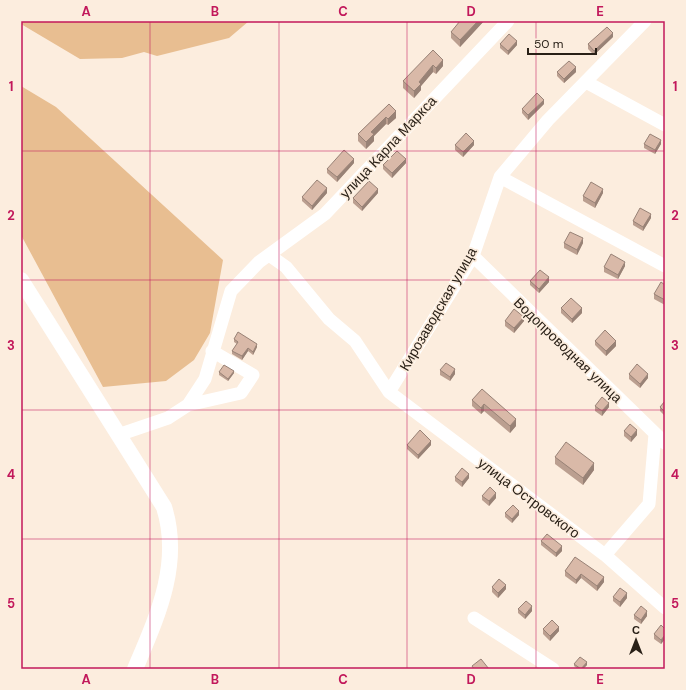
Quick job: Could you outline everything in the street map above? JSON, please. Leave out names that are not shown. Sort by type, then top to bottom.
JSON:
[{"type":"main road","points":[[21,280],[164,507],[169,525],[171,554],[168,577],[147,641],[135,669]]},
{"type":"street","name":"улица Карла Маркса","points":[[188,405],[205,379],[212,351],[231,291],[264,259],[325,214],[508,21]]},
{"type":"street","name":"Кирозаводская улица","points":[[389,392],[473,256],[500,177],[548,120],[645,21]]},
{"type":"street","points":[[586,82],[665,125]]},
{"type":"street","points":[[500,177],[665,266]]},
{"type":"street","name":"Водопроводная улица","points":[[473,256],[654,434],[665,443]]},
{"type":"street","name":"улица Островского","points":[[264,259],[286,267],[329,319],[355,341],[389,392],[605,555],[665,608]]},
{"type":"street","points":[[118,435],[168,418],[188,405],[241,392],[253,375],[212,351]]},
{"type":"street","points":[[605,555],[649,504],[654,434]]},
{"type":"street","points":[[474,618],[553,669]]},
{"type":"shaded area","points":[[21,21],[249,21],[229,38],[157,56],[144,52],[122,58],[80,59],[21,24]]},
{"type":"shaded area","points":[[21,86],[56,107],[223,260],[210,333],[194,360],[166,381],[103,387],[21,235]]},
{"type":"building","points":[[460,21],[478,21],[460,40],[451,32]]},
{"type":"building","points":[[607,27],[613,33],[594,51],[588,44]]},
{"type":"building","points":[[509,34],[517,41],[508,51],[500,44]]},
{"type":"building","points":[[433,50],[443,60],[436,68],[433,65],[419,82],[421,84],[414,91],[403,81]]},
{"type":"building","points":[[569,61],[576,67],[564,79],[557,72]]},
{"type":"building","points":[[537,93],[544,100],[528,115],[522,109]]},
{"type":"building","points":[[389,104],[396,111],[388,119],[386,117],[371,132],[374,134],[366,142],[358,134]]},
{"type":"building","points":[[466,133],[474,141],[463,152],[455,145]]},
{"type":"building","points":[[650,134],[661,140],[655,150],[644,144]]},
{"type":"building","points":[[344,150],[354,159],[337,177],[327,169]]},
{"type":"building","points":[[397,151],[406,159],[392,173],[383,165]]},
{"type":"building","points":[[317,180],[327,188],[312,206],[302,197]]},
{"type":"building","points":[[369,181],[378,189],[362,207],[353,198]]},
{"type":"building","points":[[591,182],[603,189],[595,203],[583,196]]},
{"type":"building","points":[[640,208],[651,214],[643,227],[633,221]]},
{"type":"building","points":[[570,232],[583,238],[577,250],[564,243]]},
{"type":"building","points":[[611,254],[625,262],[618,275],[604,267]]},
{"type":"building","points":[[540,270],[549,277],[539,289],[530,281]]},
{"type":"building","points":[[661,282],[665,285],[665,300],[654,294]]},
{"type":"building","points":[[571,298],[582,308],[572,319],[561,308]]},
{"type":"building","points":[[514,309],[524,317],[514,328],[505,321]]},
{"type":"building","points":[[605,330],[616,341],[606,351],[595,341]]},
{"type":"building","points":[[238,332],[257,344],[253,352],[248,348],[242,356],[232,351],[238,342],[234,339]]},
{"type":"building","points":[[446,363],[455,369],[450,377],[440,370]]},
{"type":"building","points":[[637,364],[648,374],[640,384],[629,374]]},
{"type":"building","points":[[224,365],[234,371],[228,379],[219,372]]},
{"type":"building","points":[[482,389],[516,419],[510,426],[484,404],[481,408],[472,400]]},
{"type":"building","points":[[602,397],[609,403],[602,411],[595,406]]},
{"type":"building","points":[[665,401],[665,412],[660,407]]},
{"type":"building","points":[[630,424],[637,430],[631,437],[624,431]]},
{"type":"building","points":[[420,430],[431,441],[418,455],[407,445]]},
{"type":"building","points":[[566,442],[594,463],[583,478],[555,457]]},
{"type":"building","points":[[462,468],[469,474],[462,482],[455,477]]},
{"type":"building","points":[[490,487],[496,493],[489,501],[482,496]]},
{"type":"building","points":[[513,505],[519,511],[512,519],[505,513]]},
{"type":"building","points":[[547,534],[562,546],[556,553],[541,541]]},
{"type":"building","points":[[575,557],[604,577],[597,586],[581,574],[576,580],[565,571]]},
{"type":"building","points":[[499,579],[506,585],[498,593],[492,587]]},
{"type":"building","points":[[620,588],[627,593],[620,602],[613,597]]},
{"type":"building","points":[[526,601],[532,606],[525,615],[518,609]]},
{"type":"building","points":[[641,606],[647,611],[641,620],[634,615]]},
{"type":"building","points":[[552,620],[559,627],[550,636],[543,629]]},
{"type":"building","points":[[661,625],[665,629],[665,635],[661,640],[654,634]]},
{"type":"building","points":[[580,657],[587,662],[581,669],[574,664]]},
{"type":"building","points":[[481,659],[489,669],[474,669],[472,666]]}]
